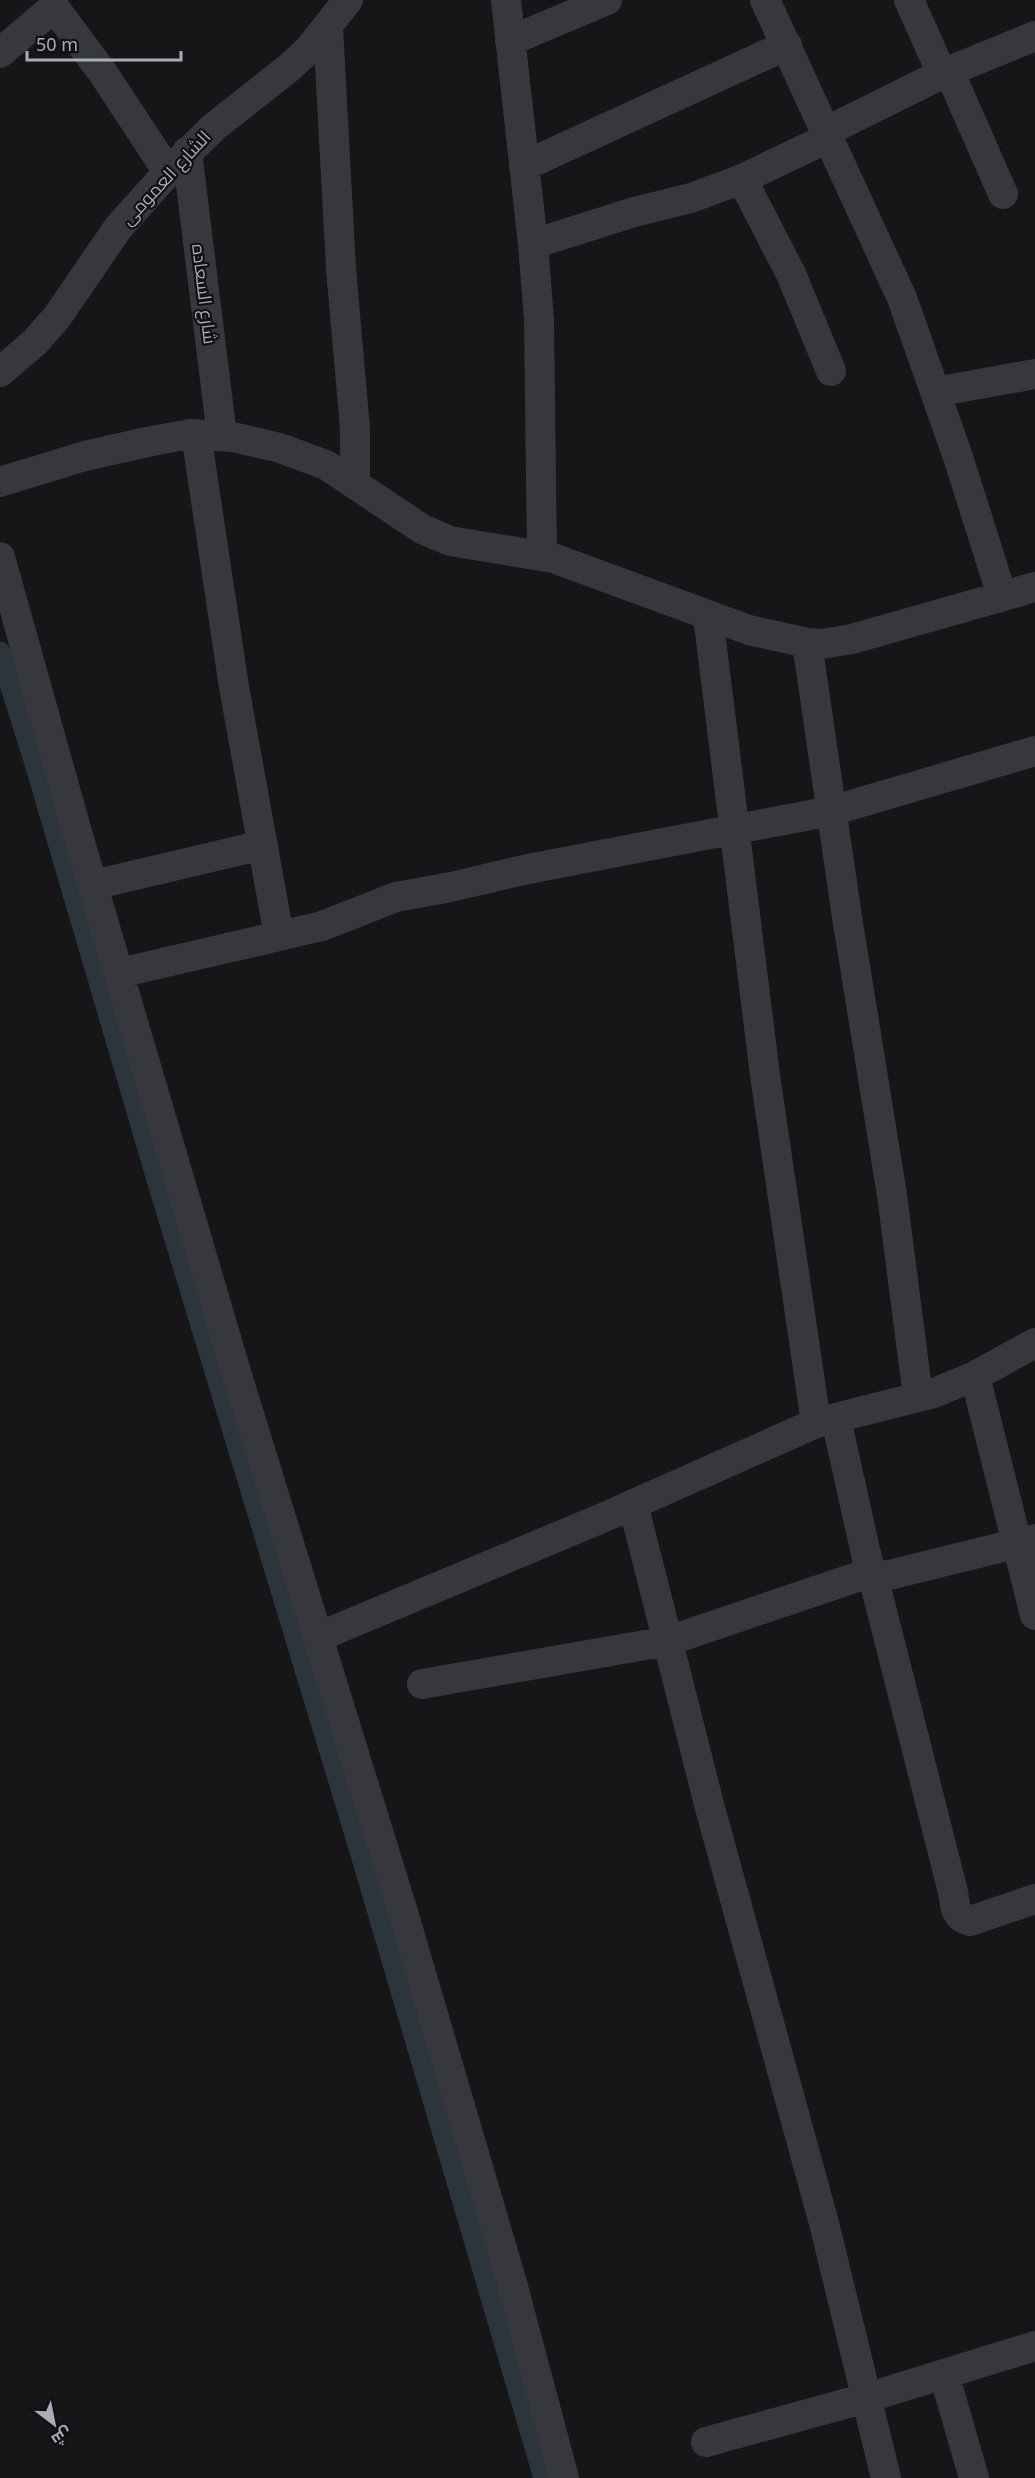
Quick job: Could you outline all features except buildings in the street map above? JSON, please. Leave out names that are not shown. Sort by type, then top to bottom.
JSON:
[{"type":"street","points":[[506,0],[539,319],[542,556]]},
{"type":"street","points":[[510,42],[607,0]]},
{"type":"street","points":[[765,0],[902,298],[1002,596]]},
{"type":"street","points":[[909,0],[1003,194]]},
{"type":"street","points":[[0,53],[52,3],[103,74],[177,162]]},
{"type":"street","points":[[332,12],[341,269],[355,428],[355,483]]},
{"type":"street","name":"الشارع العمومى","points":[[0,372],[35,342],[57,317],[118,228],[177,162],[244,102],[290,67],[332,12]]},
{"type":"street","points":[[533,244],[642,210],[691,198],[742,179],[945,73],[1035,36]]},
{"type":"street","points":[[524,166],[787,45]]},
{"type":"street","name":"شارع السعاده","points":[[177,162],[209,435],[234,687],[279,936]]},
{"type":"street","points":[[742,179],[791,274],[831,371]]},
{"type":"street","points":[[935,392],[1035,374]]},
{"type":"street","points":[[0,482],[147,441],[209,435],[280,448],[326,465],[422,529],[450,541],[553,558],[618,580],[708,616],[750,630],[807,643],[821,644],[852,639],[1035,587]]},
{"type":"street","points":[[0,557],[93,885],[236,1372],[402,1909],[512,2283],[564,2478]]},
{"type":"street","points":[[708,616],[765,1075],[826,1421],[872,1572],[956,1911],[963,1919],[970,1921],[1035,1899]]},
{"type":"street","points":[[807,643],[831,811],[892,1195],[918,1397]]},
{"type":"street","points":[[119,973],[345,919],[396,897],[831,811],[1035,751]]},
{"type":"street","points":[[93,885],[263,845]]},
{"type":"street","points":[[318,1636],[826,1421],[918,1397],[975,1376],[1035,1343]]},
{"type":"street","points":[[975,1376],[1026,1542],[1035,1615]]},
{"type":"street","points":[[633,1504],[710,1808],[824,2223],[886,2478]]},
{"type":"street","points":[[422,1684],[668,1641],[872,1572],[889,1575],[1026,1542]]},
{"type":"street","points":[[706,2442],[866,2398],[1035,2346]]},
{"type":"street","points":[[944,2374],[974,2478]]},
{"type":"waterway","points":[[0,652],[360,1851],[544,2478]]}]
